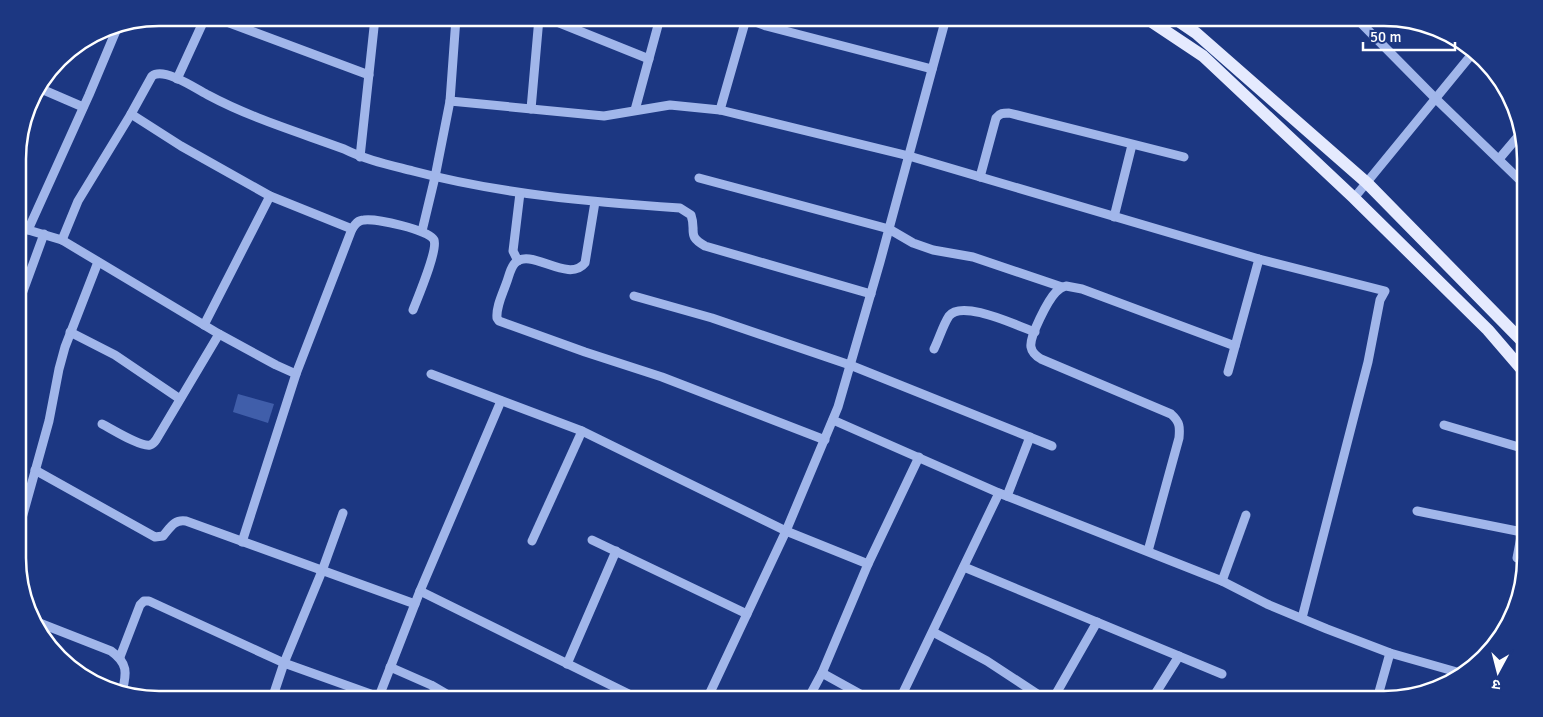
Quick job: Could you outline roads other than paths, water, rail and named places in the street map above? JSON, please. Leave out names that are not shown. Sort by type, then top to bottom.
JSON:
[{"type":"main road","points":[[1158,26],[1203,56],[1354,198],[1488,330],[1517,364]]},
{"type":"main road","points":[[1187,26],[1196,32],[1367,183],[1517,336]]},
{"type":"street","points":[[771,26],[932,69]]},
{"type":"street","points":[[711,691],[786,531],[838,407],[871,294],[944,26]]},
{"type":"street","points":[[1364,26],[1517,177]]},
{"type":"street","points":[[177,78],[201,27]]},
{"type":"street","points":[[240,27],[369,75]]},
{"type":"street","points":[[360,157],[375,27]]},
{"type":"street","points":[[422,231],[450,101],[455,27]]},
{"type":"street","points":[[531,110],[538,27]]},
{"type":"street","points":[[569,27],[649,59]]},
{"type":"street","points":[[635,110],[658,27]]},
{"type":"street","points":[[720,110],[744,27]]},
{"type":"street","points":[[115,33],[28,230],[62,240],[219,334],[296,374]]},
{"type":"street","points":[[1354,198],[1469,57]]},
{"type":"street","points":[[62,240],[78,201],[152,76],[155,73],[162,73],[177,78],[237,110],[344,149],[360,157],[435,176],[520,193],[595,202],[680,208],[691,216],[694,238],[705,246],[871,294]]},
{"type":"street","points":[[46,91],[83,107]]},
{"type":"street","points":[[450,101],[604,116],[670,105],[720,110],[909,156],[1259,259],[1384,291],[1380,300],[1368,362],[1302,618]]},
{"type":"street","points":[[980,178],[996,118],[999,114],[1003,113],[1184,157]]},
{"type":"street","points":[[131,114],[181,146],[270,196],[352,229]]},
{"type":"street","points":[[1499,159],[1515,140]]},
{"type":"street","points":[[1114,217],[1132,145]]},
{"type":"street","points":[[699,178],[889,229],[913,243],[933,250],[973,257],[1062,287],[1082,289],[1235,346]]},
{"type":"street","points":[[518,260],[514,251],[520,193]]},
{"type":"street","points":[[204,325],[270,196]]},
{"type":"street","points":[[595,202],[588,254],[581,268],[571,270],[531,260],[518,260],[512,268],[497,308],[497,318],[504,324],[662,376],[825,440]]},
{"type":"street","points":[[242,542],[296,374],[352,229],[357,222],[364,220],[422,231],[434,240],[431,261],[413,310]]},
{"type":"street","points":[[27,281],[44,234]]},
{"type":"street","points":[[1228,372],[1259,259]]},
{"type":"street","points":[[26,503],[49,421],[58,370],[70,332],[98,262]]},
{"type":"street","points":[[1062,287],[1050,300],[1034,332],[1030,344],[1032,350],[1041,359],[1172,414],[1180,427],[1179,438],[1148,551]]},
{"type":"street","points":[[634,296],[712,318],[850,365],[1052,446]]},
{"type":"street","points":[[934,349],[949,316],[961,310],[976,311],[1034,332]]},
{"type":"street","points":[[70,332],[115,354],[180,399]]},
{"type":"street","points":[[102,424],[140,443],[152,444],[219,334]]},
{"type":"street","points":[[430,374],[582,431],[786,531],[868,564]]},
{"type":"street","points":[[381,691],[420,591],[501,401]]},
{"type":"street","points":[[833,420],[1003,494],[1222,580],[1268,604],[1302,618],[1390,652],[1453,671]]},
{"type":"street","points":[[1444,425],[1517,447]]},
{"type":"street","points":[[532,541],[582,431]]},
{"type":"street","points":[[904,690],[1030,437]]},
{"type":"street","points":[[813,690],[822,673],[868,564],[919,457]]},
{"type":"street","points":[[35,470],[155,537],[163,536],[172,524],[182,520],[415,604]]},
{"type":"street","points":[[1417,511],[1517,531]]},
{"type":"street","points":[[275,691],[284,663],[322,571],[343,513]]},
{"type":"street","points":[[1222,580],[1246,515]]},
{"type":"street","points":[[592,540],[747,614]]},
{"type":"street","points":[[567,664],[616,552]]},
{"type":"street","points":[[964,567],[1222,674]]},
{"type":"street","points":[[420,591],[622,691]]},
{"type":"street","points":[[120,657],[140,605],[144,601],[149,601],[284,663],[359,691]]},
{"type":"street","points":[[1058,690],[1097,622]]},
{"type":"street","points":[[44,625],[111,651],[120,657],[125,675],[123,685]]},
{"type":"street","points":[[932,632],[987,661],[1032,690]]},
{"type":"street","points":[[1379,690],[1390,652]]},
{"type":"street","points":[[1158,690],[1179,656]]},
{"type":"street","points":[[390,667],[441,691]]},
{"type":"street","points":[[822,673],[854,690]]}]
